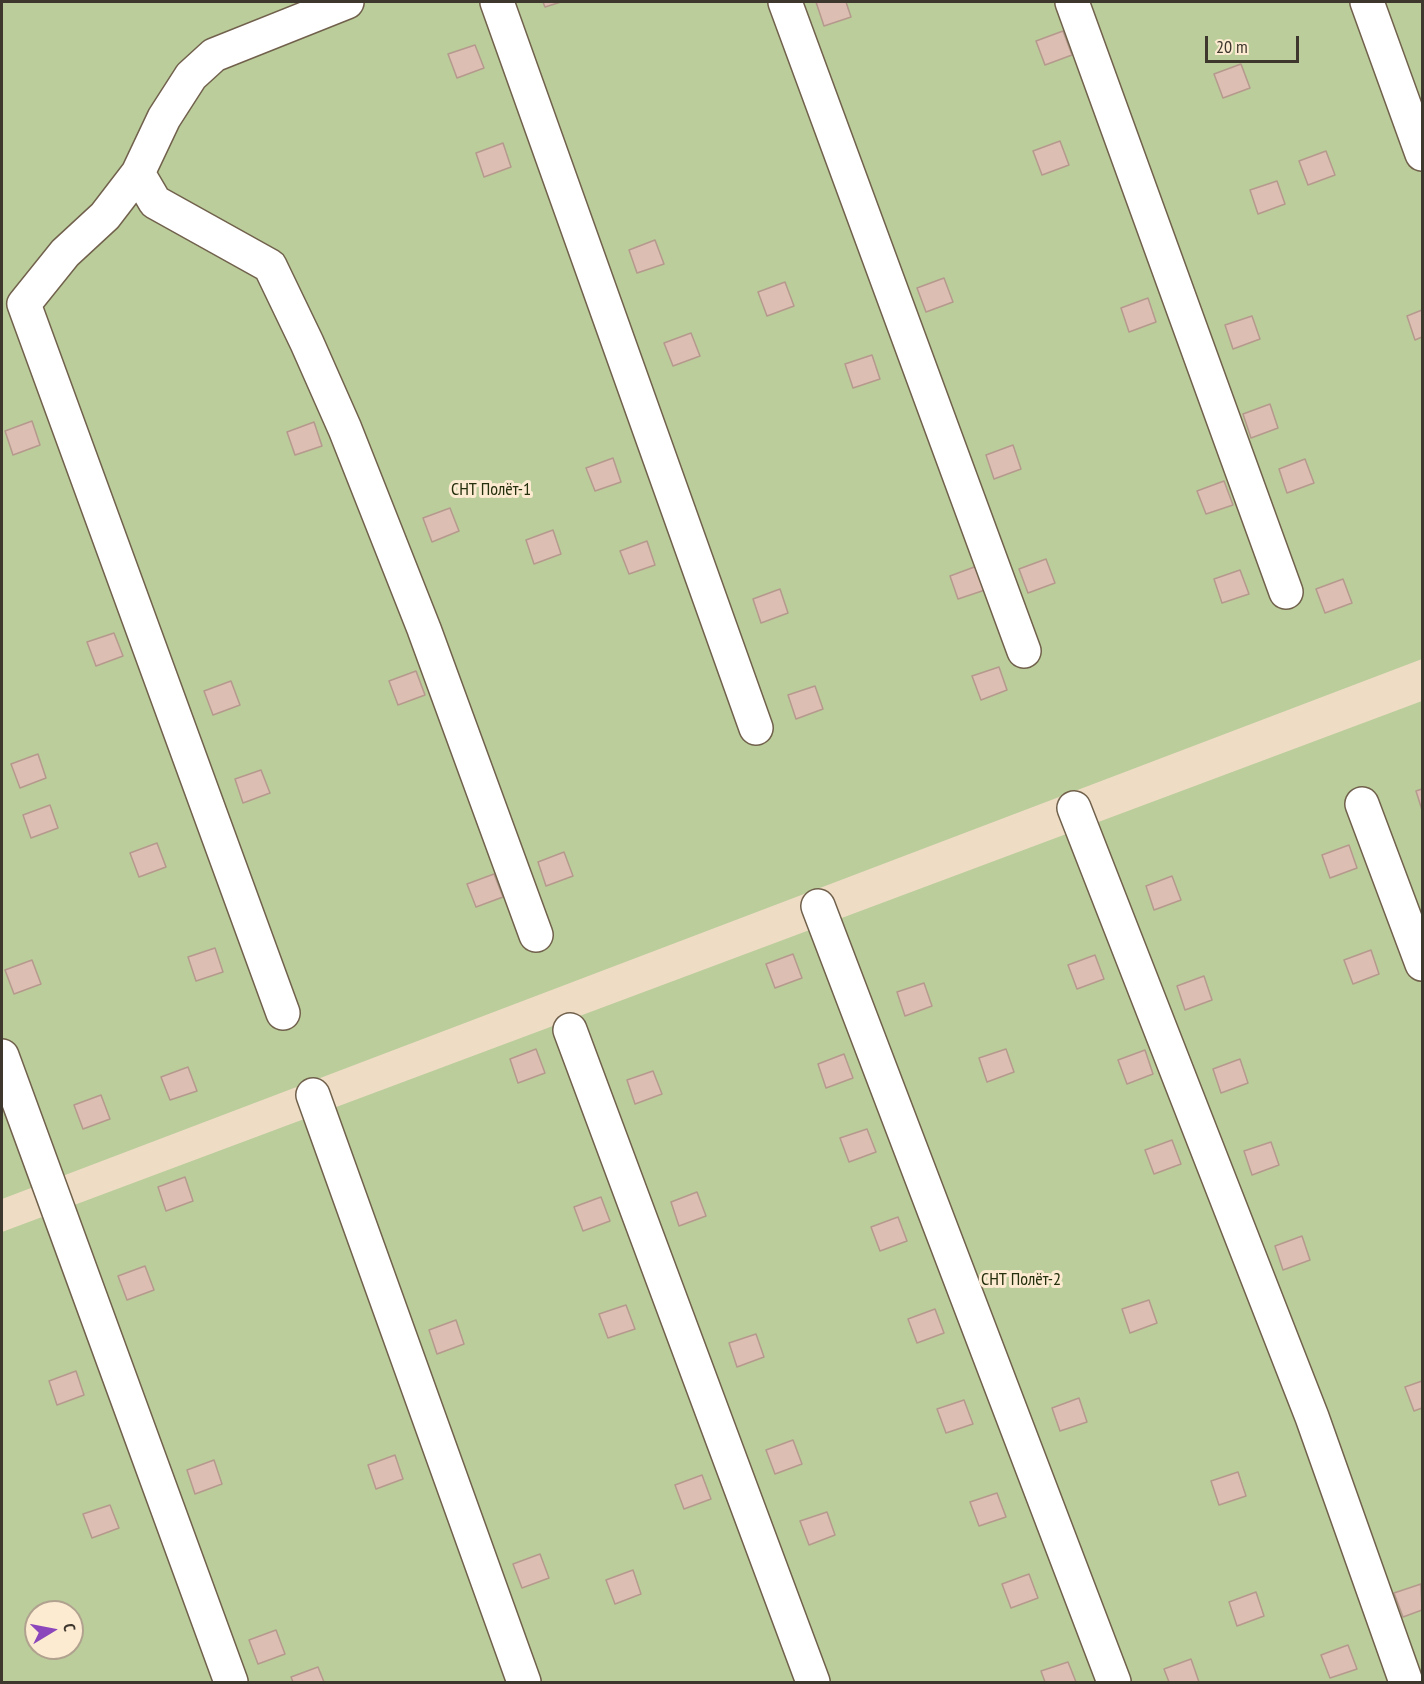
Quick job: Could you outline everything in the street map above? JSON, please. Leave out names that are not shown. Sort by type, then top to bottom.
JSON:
[{"type":"street","points":[[283,1013],[24,304],[65,253],[105,216],[138,172],[164,118],[190,76],[214,55],[347,2]]},
{"type":"street","points":[[497,2],[756,728]]},
{"type":"street","points":[[785,2],[1024,651]]},
{"type":"street","points":[[1072,2],[1286,592]]},
{"type":"street","points":[[1367,2],[1422,154]]},
{"type":"street","points":[[138,172],[155,202],[270,266],[345,429],[423,629],[536,935]]},
{"type":"street","points":[[1362,804],[1422,964]]},
{"type":"street","points":[[1074,808],[1312,1417],[1406,1683]]},
{"type":"street","points":[[818,906],[1114,1683]]},
{"type":"street","points":[[570,1030],[813,1683]]},
{"type":"street","points":[[2,1056],[231,1683]]},
{"type":"street","points":[[313,1095],[524,1683]]},
{"type":"green space","name":"СНТ Полёт-1","points":[[2,2],[1422,2],[1422,659],[2,1199]]},
{"type":"green space","name":"СНТ Полёт-2","points":[[1422,701],[1422,1682],[2,1682],[2,1232]]},
{"type":"building","points":[[543,2],[561,2],[545,7]]},
{"type":"building","points":[[816,2],[846,2],[851,17],[824,26]]},
{"type":"building","points":[[1063,31],[1072,55],[1045,65],[1036,41]]},
{"type":"building","points":[[475,45],[484,68],[457,78],[448,54]]},
{"type":"building","points":[[1241,64],[1250,88],[1223,98],[1214,74]]},
{"type":"building","points":[[1060,141],[1069,165],[1042,175],[1033,151]]},
{"type":"building","points":[[503,143],[511,167],[484,177],[476,153]]},
{"type":"building","points":[[1326,151],[1335,175],[1308,185],[1299,161]]},
{"type":"building","points":[[1277,181],[1285,204],[1258,214],[1250,190]]},
{"type":"building","points":[[655,240],[664,264],[637,273],[629,250]]},
{"type":"building","points":[[944,278],[953,302],[926,312],[917,288]]},
{"type":"building","points":[[785,282],[794,306],[767,316],[758,292]]},
{"type":"building","points":[[1148,298],[1156,322],[1129,332],[1121,308]]},
{"type":"building","points":[[1422,310],[1422,337],[1415,340],[1407,316]]},
{"type":"building","points":[[1252,316],[1260,339],[1233,349],[1225,325]]},
{"type":"building","points":[[691,333],[700,356],[673,366],[664,343]]},
{"type":"building","points":[[872,355],[880,379],[853,388],[845,364]]},
{"type":"building","points":[[1270,404],[1278,428],[1251,438],[1243,414]]},
{"type":"building","points":[[32,421],[40,445],[13,455],[5,431]]},
{"type":"building","points":[[314,422],[322,446],[295,455],[287,432]]},
{"type":"building","points":[[1013,445],[1021,469],[994,479],[986,455]]},
{"type":"building","points":[[613,458],[621,482],[595,491],[586,468]]},
{"type":"building","points":[[1305,459],[1314,483],[1287,493],[1279,469]]},
{"type":"building","points":[[1224,481],[1233,505],[1206,514],[1197,491]]},
{"type":"building","points":[[450,508],[459,531],[432,542],[423,518]]},
{"type":"building","points":[[553,530],[561,554],[534,564],[526,540]]},
{"type":"building","points":[[647,541],[655,565],[629,574],[620,551]]},
{"type":"building","points":[[1046,559],[1055,583],[1028,593],[1019,569]]},
{"type":"building","points":[[977,566],[985,590],[958,599],[950,576]]},
{"type":"building","points":[[1240,570],[1249,594],[1222,603],[1214,579]]},
{"type":"building","points":[[1343,579],[1352,603],[1325,613],[1316,589]]},
{"type":"building","points":[[780,589],[788,613],[761,623],[753,599]]},
{"type":"building","points":[[114,633],[123,656],[96,666],[87,642]]},
{"type":"building","points":[[999,667],[1007,690],[981,700],[972,676]]},
{"type":"building","points":[[416,671],[425,695],[398,705],[389,681]]},
{"type":"building","points":[[231,681],[240,705],[213,715],[204,691]]},
{"type":"building","points":[[815,686],[823,709],[796,719],[788,695]]},
{"type":"building","points":[[38,754],[46,778],[20,788],[11,764]]},
{"type":"building","points":[[261,770],[270,793],[243,803],[235,779]]},
{"type":"building","points":[[1422,789],[1422,810],[1416,791]]},
{"type":"building","points":[[50,805],[58,828],[31,838],[23,815]]},
{"type":"building","points":[[157,843],[166,867],[139,877],[130,853]]},
{"type":"building","points":[[1349,845],[1357,868],[1330,878],[1322,855]]},
{"type":"building","points":[[564,852],[573,876],[546,886],[538,862]]},
{"type":"building","points":[[494,874],[503,897],[476,907],[467,884]]},
{"type":"building","points":[[1172,876],[1181,900],[1154,910],[1146,886]]},
{"type":"building","points":[[215,948],[223,972],[196,981],[188,957]]},
{"type":"building","points":[[1371,950],[1379,974],[1353,984],[1344,960]]},
{"type":"building","points":[[793,954],[802,978],[775,988],[766,964]]},
{"type":"building","points":[[1095,955],[1104,979],[1077,989],[1068,965]]},
{"type":"building","points":[[32,960],[41,984],[14,994],[5,970]]},
{"type":"building","points":[[1204,976],[1212,1000],[1185,1010],[1177,986]]},
{"type":"building","points":[[924,983],[932,1006],[905,1016],[897,992]]},
{"type":"building","points":[[536,1049],[545,1073],[518,1083],[510,1059]]},
{"type":"building","points":[[1006,1049],[1014,1072],[987,1082],[979,1058]]},
{"type":"building","points":[[1145,1050],[1153,1074],[1127,1084],[1118,1060]]},
{"type":"building","points":[[844,1054],[853,1078],[826,1088],[818,1064]]},
{"type":"building","points":[[1240,1059],[1248,1083],[1221,1093],[1213,1069]]},
{"type":"building","points":[[188,1067],[197,1091],[170,1100],[161,1077]]},
{"type":"building","points":[[653,1071],[662,1094],[635,1104],[627,1080]]},
{"type":"building","points":[[101,1095],[110,1119],[83,1129],[74,1105]]},
{"type":"building","points":[[867,1129],[876,1152],[849,1162],[840,1138]]},
{"type":"building","points":[[1172,1140],[1181,1164],[1154,1174],[1145,1150]]},
{"type":"building","points":[[1271,1142],[1279,1165],[1252,1175],[1244,1151]]},
{"type":"building","points":[[185,1177],[193,1201],[166,1211],[158,1187]]},
{"type":"building","points":[[697,1192],[706,1216],[679,1226],[671,1202]]},
{"type":"building","points":[[601,1197],[610,1221],[583,1231],[574,1207]]},
{"type":"building","points":[[898,1217],[907,1241],[880,1251],[871,1227]]},
{"type":"building","points":[[1302,1236],[1310,1260],[1283,1270],[1275,1246]]},
{"type":"building","points":[[145,1266],[154,1290],[127,1300],[118,1276]]},
{"type":"building","points":[[1149,1300],[1157,1323],[1130,1333],[1122,1309]]},
{"type":"building","points":[[626,1305],[635,1329],[608,1338],[599,1314]]},
{"type":"building","points":[[935,1309],[944,1333],[917,1343],[908,1319]]},
{"type":"building","points":[[456,1320],[464,1344],[437,1354],[429,1330]]},
{"type":"building","points":[[756,1334],[764,1357],[737,1367],[729,1343]]},
{"type":"building","points":[[76,1371],[84,1395],[57,1405],[49,1381]]},
{"type":"building","points":[[1422,1381],[1422,1408],[1414,1411],[1405,1387]]},
{"type":"building","points":[[1079,1398],[1087,1422],[1060,1431],[1052,1408]]},
{"type":"building","points":[[964,1400],[973,1424],[946,1433],[937,1409]]},
{"type":"building","points":[[793,1440],[802,1464],[775,1474],[766,1450]]},
{"type":"building","points":[[395,1455],[403,1479],[376,1489],[368,1465]]},
{"type":"building","points":[[214,1460],[222,1484],[195,1494],[187,1470]]},
{"type":"building","points":[[1238,1472],[1246,1496],[1219,1505],[1211,1481]]},
{"type":"building","points":[[702,1475],[711,1499],[684,1509],[675,1485]]},
{"type":"building","points":[[997,1493],[1006,1517],[979,1526],[970,1502]]},
{"type":"building","points":[[110,1505],[119,1528],[92,1538],[83,1514]]},
{"type":"building","points":[[827,1512],[835,1535],[809,1545],[800,1521]]},
{"type":"building","points":[[540,1554],[549,1578],[522,1588],[513,1564]]},
{"type":"building","points":[[633,1570],[641,1594],[615,1604],[606,1580]]},
{"type":"building","points":[[1029,1574],[1038,1598],[1011,1608],[1002,1584]]},
{"type":"building","points":[[1421,1584],[1422,1610],[1403,1617],[1394,1593]]},
{"type":"building","points":[[1256,1592],[1264,1616],[1237,1626],[1229,1602]]},
{"type":"building","points":[[276,1630],[285,1654],[258,1664],[249,1640]]},
{"type":"building","points":[[1348,1645],[1357,1669],[1330,1678],[1321,1655]]},
{"type":"building","points":[[1191,1659],[1199,1682],[1169,1682],[1164,1669]]},
{"type":"building","points":[[1068,1662],[1076,1682],[1045,1682],[1041,1671]]},
{"type":"building","points":[[318,1667],[324,1682],[293,1682],[291,1677]]}]
